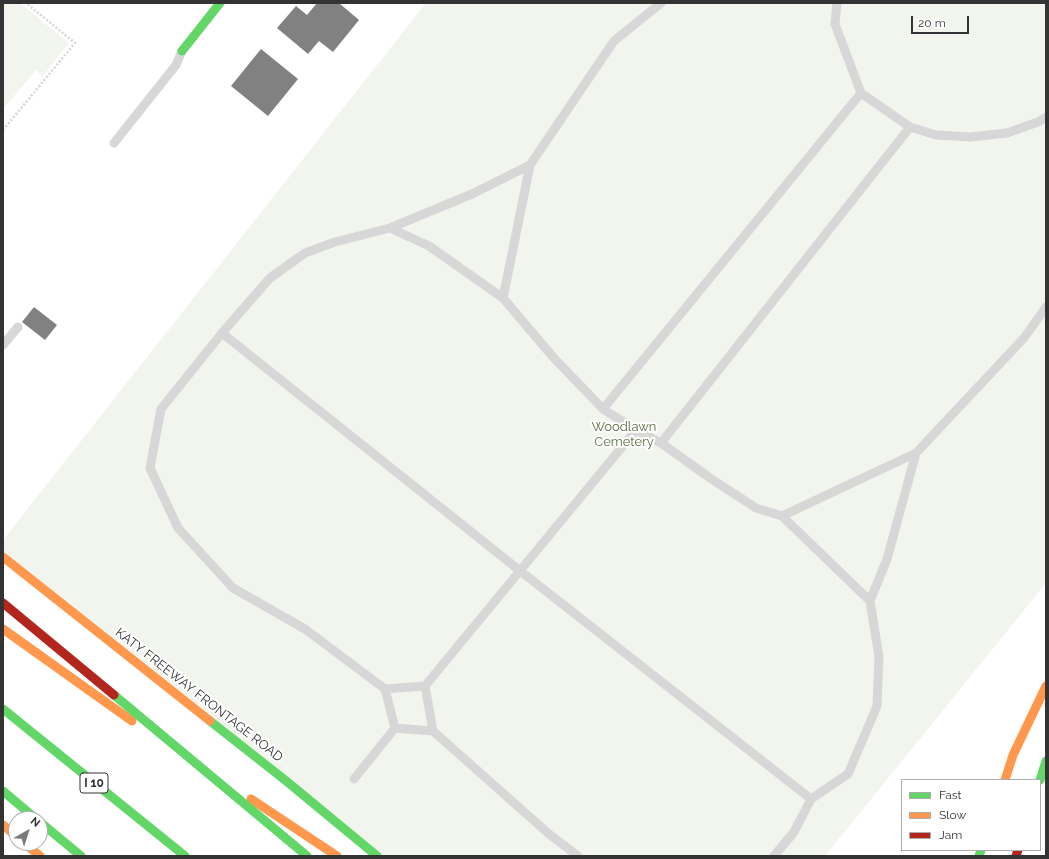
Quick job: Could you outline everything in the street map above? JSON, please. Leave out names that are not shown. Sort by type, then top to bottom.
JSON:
[{"type":"main road","points":[[182,51],[220,3]]},
{"type":"main road","name":"KATY FREEWAY FRONTAGE ROAD","points":[[3,557],[286,780],[377,856]]},
{"type":"main road","points":[[3,603],[307,856]]},
{"type":"main road","points":[[3,629],[110,706],[336,856]]},
{"type":"main road","points":[[1005,779],[1013,755],[1046,686]]},
{"type":"main road","name":"I 10","points":[[3,708],[186,856]]},
{"type":"main road","points":[[1040,779],[1046,761]]},
{"type":"main road","points":[[3,791],[27,811]]},
{"type":"main road","points":[[48,829],[80,856]]},
{"type":"lane","points":[[503,298],[530,165],[614,41],[661,3]]},
{"type":"lane","points":[[837,3],[835,24],[861,93],[910,127],[936,135],[970,137],[1007,133],[1038,122],[1046,117]]},
{"type":"lane","points":[[114,143],[176,65],[182,51]]},
{"type":"lane","points":[[603,409],[861,93]]},
{"type":"lane","points":[[661,443],[910,127]]},
{"type":"lane","points":[[395,728],[385,690],[305,629],[233,588],[178,528],[150,468],[161,409],[222,333],[270,278],[305,253],[335,242],[390,228],[472,194],[530,165]]},
{"type":"lane","points":[[390,228],[429,246],[503,298],[554,357],[603,409],[636,430],[661,443],[710,478],[756,508],[782,516],[870,601]]},
{"type":"lane","points":[[782,516],[916,453],[1024,338],[1046,307]]},
{"type":"lane","points":[[3,345],[18,327]]},
{"type":"lane","points":[[222,333],[519,570],[811,799]]},
{"type":"lane","points":[[385,690],[425,686],[519,570],[636,430]]},
{"type":"lane","points":[[774,856],[794,832],[811,799],[848,774],[877,706],[878,657],[870,601],[887,559],[916,453]]},
{"type":"lane","points":[[425,686],[433,731]]},
{"type":"lane","points":[[395,728],[433,731],[549,834],[578,856]]},
{"type":"lane","points":[[354,779],[395,728]]},
{"type":"path","points":[[3,130],[75,43],[26,3]]},
{"type":"green space","points":[[3,3],[20,3],[69,43],[43,76],[36,70],[3,109]]},
{"type":"green space","name":"Woodlawn Cemetery","points":[[426,3],[1046,3],[1046,583],[825,856],[377,856],[3,556],[3,540]]},
{"type":"building","points":[[317,3],[339,3],[359,20],[333,52],[319,41],[308,54],[277,28],[296,6],[307,15]]},
{"type":"building","points":[[261,49],[298,79],[268,116],[231,86]]},
{"type":"building","points":[[34,307],[57,325],[45,340],[22,322]]},
{"type":"traffic: fast","points":[[182,51],[220,3]]},
{"type":"traffic: fast","points":[[114,695],[307,856]]},
{"type":"traffic: fast","points":[[3,709],[185,856]]},
{"type":"traffic: fast","points":[[210,721],[285,780],[377,856]]},
{"type":"traffic: fast","points":[[1040,779],[1046,761]]},
{"type":"traffic: fast","points":[[3,791],[27,811]]},
{"type":"traffic: fast","points":[[48,829],[81,856]]},
{"type":"traffic: fast","points":[[979,856],[981,851]]},
{"type":"traffic: slow","points":[[3,557],[210,721]]},
{"type":"traffic: slow","points":[[3,629],[132,721]]},
{"type":"traffic: slow","points":[[1005,779],[1013,755],[1046,686]]},
{"type":"traffic: slow","points":[[251,799],[337,856]]},
{"type":"traffic: slow","points":[[3,825],[8,829]]},
{"type":"traffic: slow","points":[[34,851],[40,856]]},
{"type":"traffic: jam","points":[[3,603],[114,695]]},
{"type":"traffic: jam","points":[[1016,856],[1018,851]]}]
